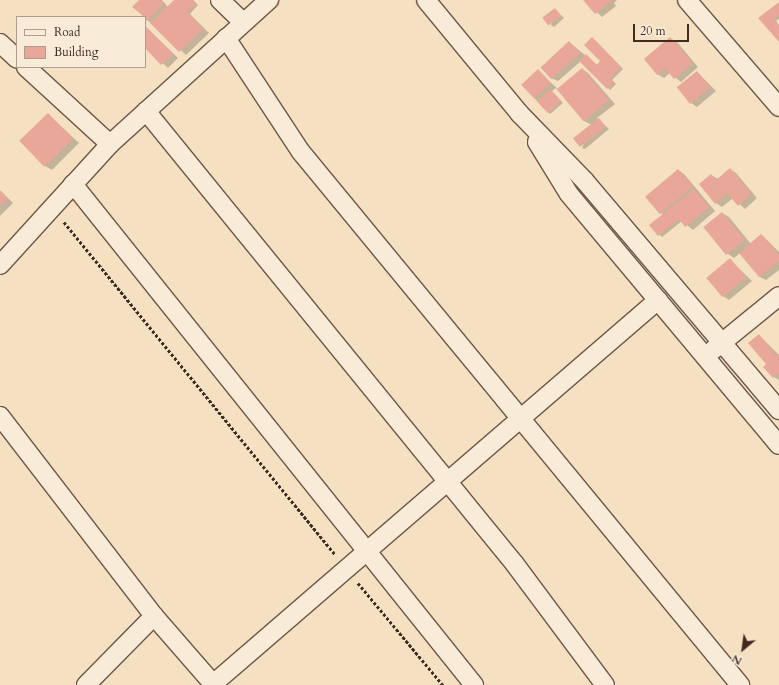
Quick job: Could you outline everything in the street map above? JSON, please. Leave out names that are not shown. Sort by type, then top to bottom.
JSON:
[{"type":"street","points":[[220,0],[243,22]]},
{"type":"street","points":[[0,265],[110,144],[269,0]]},
{"type":"street","points":[[687,0],[779,107]]},
{"type":"street","points":[[434,3],[520,114],[569,194],[779,445]]},
{"type":"street","points":[[226,38],[302,152],[740,685]]},
{"type":"street","points":[[0,43],[16,58]]},
{"type":"street","points":[[27,68],[110,144]]},
{"type":"street","points":[[146,111],[514,563],[605,685]]},
{"type":"street","points":[[520,114],[584,180],[779,410]]},
{"type":"street","points":[[74,184],[368,550],[474,685]]},
{"type":"street","points":[[705,356],[779,296]]},
{"type":"street","points":[[0,416],[154,616],[214,684],[346,568],[448,482],[658,300]]},
{"type":"street","points":[[86,685],[154,616]]},
{"type":"path","points":[[52,207],[443,685]]},
{"type":"building","points":[[139,0],[160,0],[164,4],[146,21],[146,16],[144,16],[132,7]]},
{"type":"building","points":[[174,0],[193,0],[196,3],[187,12],[203,29],[179,52],[150,23]]},
{"type":"building","points":[[583,0],[613,0],[595,14]]},
{"type":"building","points":[[779,2],[779,15],[774,19],[779,25],[779,42],[758,18]]},
{"type":"building","points":[[555,8],[561,16],[548,26],[542,18]]},
{"type":"building","points":[[146,27],[173,54],[161,65],[146,49]]},
{"type":"building","points":[[592,37],[621,67],[610,78],[614,82],[607,89],[579,61],[586,54],[597,65],[600,61],[584,45]]},
{"type":"building","points":[[670,37],[692,63],[674,79],[665,68],[657,75],[644,59]]},
{"type":"building","points":[[569,41],[580,53],[551,79],[540,68]]},
{"type":"building","points":[[582,68],[609,100],[584,121],[557,89]]},
{"type":"building","points":[[538,69],[551,83],[534,99],[521,85]]},
{"type":"building","points":[[697,71],[710,87],[690,104],[677,87]]},
{"type":"building","points":[[550,89],[561,101],[548,113],[537,101]]},
{"type":"building","points":[[48,113],[73,139],[44,167],[19,141]]},
{"type":"building","points":[[599,118],[606,127],[580,147],[573,138]]},
{"type":"building","points":[[730,168],[751,194],[738,206],[727,193],[715,204],[699,184],[711,174],[716,180]]},
{"type":"building","points":[[678,169],[693,187],[660,214],[645,197]]},
{"type":"building","points":[[694,189],[709,207],[685,227],[679,219],[658,236],[649,225]]},
{"type":"building","points":[[0,191],[8,199],[0,206]]},
{"type":"building","points":[[722,212],[745,240],[726,255],[703,227]]},
{"type":"building","points":[[761,234],[779,255],[779,261],[759,277],[739,253]]},
{"type":"building","points":[[730,258],[746,277],[722,297],[706,278]]},
{"type":"building","points":[[759,334],[776,356],[779,354],[779,373],[773,378],[763,367],[766,364],[748,343]]}]
